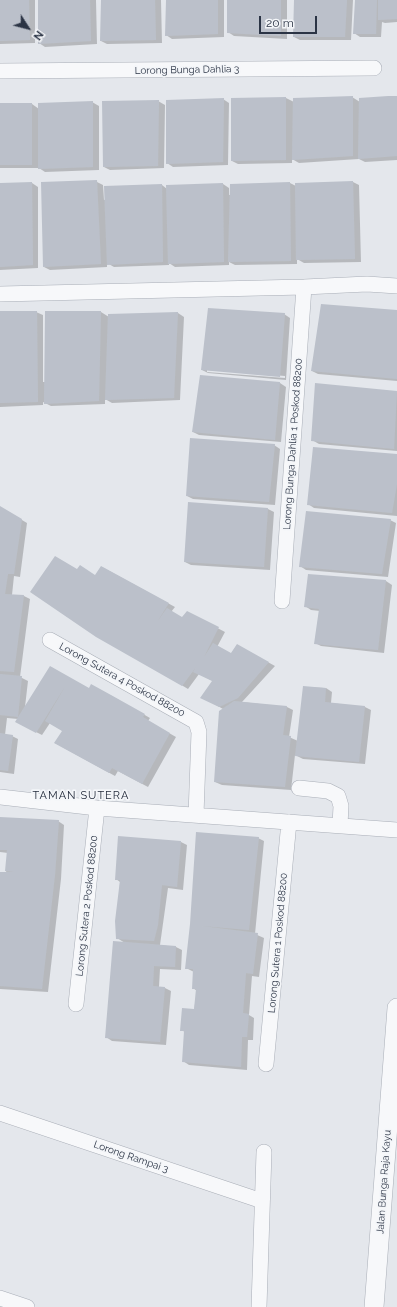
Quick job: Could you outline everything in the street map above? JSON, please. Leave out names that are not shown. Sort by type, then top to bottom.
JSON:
[{"type":"street","name":"Lorong Bunga Dahlia 3","points":[[0,72],[374,68]]},
{"type":"street","points":[[367,284],[397,279]]},
{"type":"street","points":[[367,284],[397,291]]},
{"type":"street","points":[[0,294],[304,287],[367,284],[397,286]]},
{"type":"street","name":"Lorong Bunga Dahlia 1 Poskod 88200","points":[[282,602],[304,287]]},
{"type":"street","name":"Lorong Sutera 4 Poskod 88200","points":[[50,640],[196,722],[199,732],[196,814]]},
{"type":"street","points":[[299,788],[328,791],[338,796],[341,806],[340,825]]},
{"type":"street","points":[[0,797],[97,808],[196,814],[397,830]]},
{"type":"street","name":"Lorong Sutera 2 Poskod 88200","points":[[76,1004],[97,808]]},
{"type":"street","name":"Lorong Sutera 1 Poskod 88200","points":[[266,1064],[289,822]]},
{"type":"street","name":"Jalan Bunga Raja Kayu","points":[[374,1307],[397,1008]]},
{"type":"street","name":"Lorong Rampai 3","points":[[0,1113],[262,1201]]},
{"type":"street","points":[[259,1307],[264,1152]]},
{"type":"street","points":[[0,1298],[27,1307]]},
{"type":"building","points":[[0,0],[29,0],[30,40],[0,41]]},
{"type":"building","points":[[38,0],[90,0],[91,41],[38,44]]},
{"type":"building","points":[[101,0],[155,0],[156,40],[100,41]]},
{"type":"building","points":[[166,0],[218,0],[218,34],[165,36]]},
{"type":"building","points":[[227,0],[281,0],[281,36],[227,33]]},
{"type":"building","points":[[294,0],[347,0],[345,37],[293,37]]},
{"type":"building","points":[[355,0],[377,0],[376,34],[353,34]]},
{"type":"building","points":[[378,0],[397,0],[397,19],[378,20]]},
{"type":"building","points":[[353,96],[353,156],[292,160],[293,98]]},
{"type":"building","points":[[397,96],[397,156],[358,159],[359,98]]},
{"type":"building","points":[[286,97],[286,160],[231,161],[231,98]]},
{"type":"building","points":[[224,98],[223,162],[166,164],[166,100]]},
{"type":"building","points":[[159,100],[158,166],[103,167],[102,101]]},
{"type":"building","points":[[93,101],[93,167],[38,169],[38,103]]},
{"type":"building","points":[[0,103],[32,103],[32,165],[0,165]]},
{"type":"building","points":[[97,180],[101,264],[43,267],[41,182]]},
{"type":"building","points":[[353,181],[355,259],[296,260],[295,183]]},
{"type":"building","points":[[32,182],[33,265],[0,267],[0,183]]},
{"type":"building","points":[[290,182],[291,261],[228,262],[230,184]]},
{"type":"building","points":[[223,183],[224,262],[168,264],[166,185]]},
{"type":"building","points":[[162,184],[163,262],[107,265],[104,186]]},
{"type":"building","points":[[321,304],[397,310],[397,379],[311,371]]},
{"type":"building","points":[[208,308],[285,313],[280,377],[201,370]]},
{"type":"building","points":[[0,311],[37,311],[38,402],[0,403]]},
{"type":"building","points":[[45,311],[101,311],[99,401],[44,404]]},
{"type":"building","points":[[178,312],[174,398],[105,400],[108,314]]},
{"type":"building","points":[[200,375],[280,382],[275,440],[192,432]]},
{"type":"building","points":[[315,383],[397,391],[394,449],[311,441]]},
{"type":"building","points":[[190,438],[275,444],[269,502],[186,496]]},
{"type":"building","points":[[313,447],[397,454],[397,484],[392,513],[307,505]]},
{"type":"building","points":[[188,502],[268,508],[264,567],[184,562]]},
{"type":"building","points":[[0,506],[22,519],[14,574],[8,574],[5,594],[24,595],[14,672],[0,671]]},
{"type":"building","points":[[306,511],[391,519],[382,574],[299,567]]},
{"type":"building","points":[[55,556],[77,569],[80,565],[95,575],[101,566],[169,603],[157,622],[167,608],[182,617],[187,611],[219,627],[204,657],[213,643],[231,653],[237,644],[269,662],[238,698],[219,707],[200,698],[212,681],[193,672],[196,667],[182,686],[96,637],[30,592]]},
{"type":"building","points":[[308,574],[386,580],[378,650],[314,644],[319,609],[304,607]]},
{"type":"building","points":[[50,666],[89,688],[91,684],[111,695],[145,714],[143,717],[170,733],[142,784],[112,768],[109,773],[54,743],[62,731],[45,721],[66,685],[36,733],[15,722]]},
{"type":"building","points":[[0,674],[22,676],[18,717],[0,715]]},
{"type":"building","points":[[303,686],[326,688],[325,702],[365,706],[359,762],[295,756]]},
{"type":"building","points":[[234,701],[287,706],[283,735],[291,736],[285,787],[214,782],[219,711]]},
{"type":"building","points":[[0,733],[13,735],[8,771],[0,770]]},
{"type":"building","points":[[0,817],[59,820],[55,875],[42,989],[0,986],[0,872],[14,872],[5,871],[7,850],[0,850]]},
{"type":"building","points":[[196,832],[259,837],[249,930],[202,926],[258,933],[253,974],[246,973],[243,1013],[249,1014],[247,1037],[242,1037],[241,1067],[182,1062],[184,1031],[180,1031],[182,1008],[194,1009],[196,989],[192,989],[193,969],[185,969],[190,924]]},
{"type":"building","points":[[118,836],[181,841],[177,887],[162,885],[158,925],[154,941],[116,939],[115,921],[120,880],[115,880]]},
{"type":"building","points":[[113,941],[176,946],[175,967],[154,966],[153,986],[165,987],[160,1042],[105,1038]]},
{"type":"district","name":"TAMAN SUTERA","points":[[81,796]]}]
